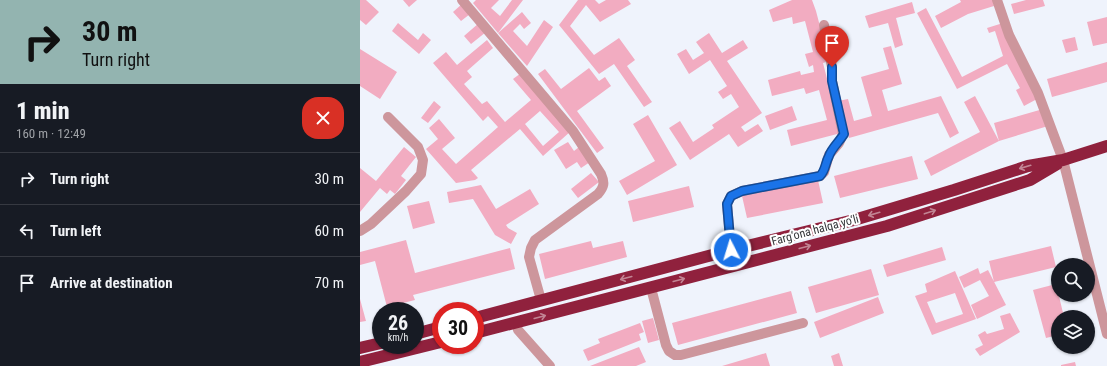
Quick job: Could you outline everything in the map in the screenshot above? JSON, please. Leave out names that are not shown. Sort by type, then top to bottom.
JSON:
[{"type":"highway","name":"Farg‘ona halqa yo‘li","points":[[484,316],[731,250],[854,220],[1028,166],[1063,160],[1107,146]]},
{"type":"highway","name":"Farg‘ona halqa yo‘li","points":[[484,331],[887,226],[1030,180],[1063,160]]},
{"type":"highway","points":[[360,362],[432,344]]},
{"type":"highway","points":[[360,348],[372,345]]},
{"type":"street","points":[[462,0],[573,131],[602,174],[604,181],[603,188],[598,194],[534,240],[530,257],[541,300]]},
{"type":"street","points":[[997,0],[1009,35],[1038,93],[1063,160],[1107,334]]},
{"type":"street","points":[[731,250],[727,204],[731,196],[742,191],[820,176],[824,172],[829,155],[844,134],[832,81],[832,67],[824,24]]},
{"type":"street","points":[[360,231],[371,224],[406,191],[421,174],[423,160],[418,147],[388,117]]},
{"type":"street","points":[[651,288],[666,345],[669,351],[675,355],[682,355],[802,323]]},
{"type":"street","points":[[516,323],[518,330],[550,366]]},
{"type":"building","points":[[360,0],[366,0],[379,12],[366,25],[360,20]]},
{"type":"building","points":[[403,0],[417,0],[409,7]]},
{"type":"building","points":[[476,0],[499,0],[491,8],[500,16],[512,0],[523,0],[498,33],[473,3]]},
{"type":"building","points":[[578,0],[595,0],[599,4],[606,0],[628,0],[631,4],[600,22],[586,5],[570,26],[594,55],[619,38],[635,60],[627,66],[652,102],[644,107],[614,64],[599,74],[559,25]]},
{"type":"building","points":[[792,0],[812,0],[829,61],[823,63],[841,133],[791,146],[787,130],[827,120],[819,90],[806,94],[804,88],[772,96],[768,80],[800,71],[801,75],[814,72],[813,65],[809,67],[805,54],[813,52],[805,21],[793,24],[792,17],[773,22],[769,10]]},
{"type":"building","points":[[960,0],[993,0],[994,6],[968,14],[941,28],[935,16],[961,2]]},
{"type":"building","points":[[1026,0],[1043,0],[1045,6],[1014,14],[1011,4]]},
{"type":"building","points":[[912,2],[915,13],[896,18],[903,45],[895,48],[888,23],[869,28],[865,16]]},
{"type":"building","points":[[462,4],[470,14],[461,21],[453,12]]},
{"type":"building","points":[[926,8],[962,77],[1003,56],[995,31],[989,33],[987,28],[1003,23],[1037,99],[1024,106],[1016,90],[1020,88],[1007,64],[957,89],[917,13]]},
{"type":"building","points":[[522,12],[531,23],[524,29],[520,24],[513,31],[527,46],[544,20],[553,27],[527,66],[498,33]]},
{"type":"building","points":[[1107,17],[1107,43],[1093,46],[1087,22]]},
{"type":"building","points":[[398,23],[418,40],[423,33],[431,40],[419,54],[392,31]]},
{"type":"building","points":[[479,23],[486,32],[471,44],[464,36]]},
{"type":"building","points":[[709,33],[722,53],[743,40],[748,48],[727,61],[762,113],[741,127],[745,132],[758,124],[763,131],[738,147],[729,134],[690,160],[669,128],[680,121],[693,142],[714,128],[712,125],[739,107],[731,94],[723,99],[718,92],[727,86],[710,60],[689,74],[677,54],[686,49],[693,60],[704,53],[696,42]]},
{"type":"building","points":[[1075,37],[1078,50],[1066,53],[1062,40]]},
{"type":"building","points":[[487,40],[493,48],[467,71],[472,77],[464,84],[482,104],[487,101],[505,122],[531,100],[513,79],[521,73],[571,131],[543,156],[520,129],[471,170],[478,178],[475,180],[456,183],[426,149],[438,139],[429,128],[439,119],[455,138],[442,149],[456,164],[498,127],[488,116],[483,121],[433,63],[446,52],[457,65]],"holes":[[[540,111],[559,132],[543,146],[525,124]]]},
{"type":"building","points":[[891,46],[902,84],[882,90],[888,111],[941,96],[959,133],[950,138],[938,113],[849,138],[838,101],[848,99],[854,121],[872,116],[861,77],[889,69],[883,48]]},
{"type":"building","points":[[360,49],[397,72],[380,99],[360,86]]},
{"type":"building","points":[[1107,62],[1107,82],[1052,97],[1047,79]]},
{"type":"building","points":[[589,68],[599,81],[605,77],[611,86],[577,111],[604,148],[597,153],[538,74],[545,69],[561,89]]},
{"type":"building","points":[[975,96],[999,141],[931,176],[924,161],[980,132],[964,102]]},
{"type":"building","points":[[434,101],[441,107],[428,123],[421,118]]},
{"type":"building","points":[[792,106],[797,120],[770,130],[765,116]]},
{"type":"building","points":[[1043,109],[1048,126],[999,141],[994,123]]},
{"type":"building","points":[[648,115],[677,165],[627,195],[619,181],[655,161],[633,124]]},
{"type":"building","points":[[568,142],[574,151],[579,147],[590,162],[581,168],[577,162],[566,169],[554,150]]},
{"type":"building","points":[[404,147],[416,157],[401,176],[406,180],[395,194],[390,190],[387,194],[380,188],[360,212],[360,168],[376,181]]},
{"type":"building","points":[[912,156],[918,179],[840,198],[834,176]]},
{"type":"building","points":[[591,173],[599,182],[578,198],[571,189]]},
{"type":"building","points":[[818,180],[823,203],[747,218],[742,196]]},
{"type":"building","points":[[481,185],[496,209],[530,189],[539,204],[506,225],[508,228],[517,233],[511,244],[495,235],[473,199],[449,203],[447,192]]},
{"type":"building","points":[[689,186],[694,207],[633,222],[628,201]]},
{"type":"building","points":[[429,201],[435,223],[413,229],[407,206]]},
{"type":"building","points":[[406,240],[415,273],[510,248],[515,269],[413,295],[415,300],[407,302],[386,302],[375,261],[360,265],[360,252]]},
{"type":"building","points":[[591,241],[593,248],[623,241],[627,257],[545,279],[539,254]]},
{"type":"building","points":[[1051,246],[1054,258],[1051,258],[1051,268],[994,282],[989,261]]},
{"type":"building","points":[[942,247],[946,260],[887,277],[883,265]]},
{"type":"building","points":[[978,268],[980,274],[988,270],[1006,305],[977,319],[971,305],[989,296],[980,280],[964,288],[959,277]]},
{"type":"building","points":[[871,269],[879,295],[816,313],[808,287]]},
{"type":"building","points":[[955,271],[976,319],[932,335],[915,296],[927,292],[925,284]],"holes":[[[955,293],[963,314],[936,323],[927,302]]]},
{"type":"building","points":[[1051,285],[1051,302],[1060,302],[1062,310],[1051,310],[1051,337],[1046,338],[1033,290]]},
{"type":"building","points":[[791,291],[797,313],[678,345],[672,323]]},
{"type":"building","points":[[878,297],[884,313],[820,338],[814,322]]},
{"type":"building","points":[[360,299],[366,321],[360,322]]},
{"type":"building","points":[[1010,313],[1020,332],[980,356],[975,349],[983,345],[978,335],[985,331],[987,334],[1004,329],[1000,316]]},
{"type":"building","points":[[653,318],[659,340],[648,343],[642,321]]},
{"type":"building","points":[[640,323],[644,332],[639,334],[641,340],[588,361],[583,350],[600,343],[598,339]]},
{"type":"building","points":[[639,347],[646,362],[636,366],[590,366]]},
{"type":"building","points":[[766,353],[770,366],[722,366]]},
{"type":"building","points":[[839,353],[843,366],[834,366],[831,356]]},
{"type":"building","points":[[1075,362],[1076,366],[1061,366],[1061,365]]},
{"type":"route","points":[[731,250],[727,204],[731,196],[742,191],[820,176],[824,172],[829,155],[844,134],[832,81],[832,67]]}]
